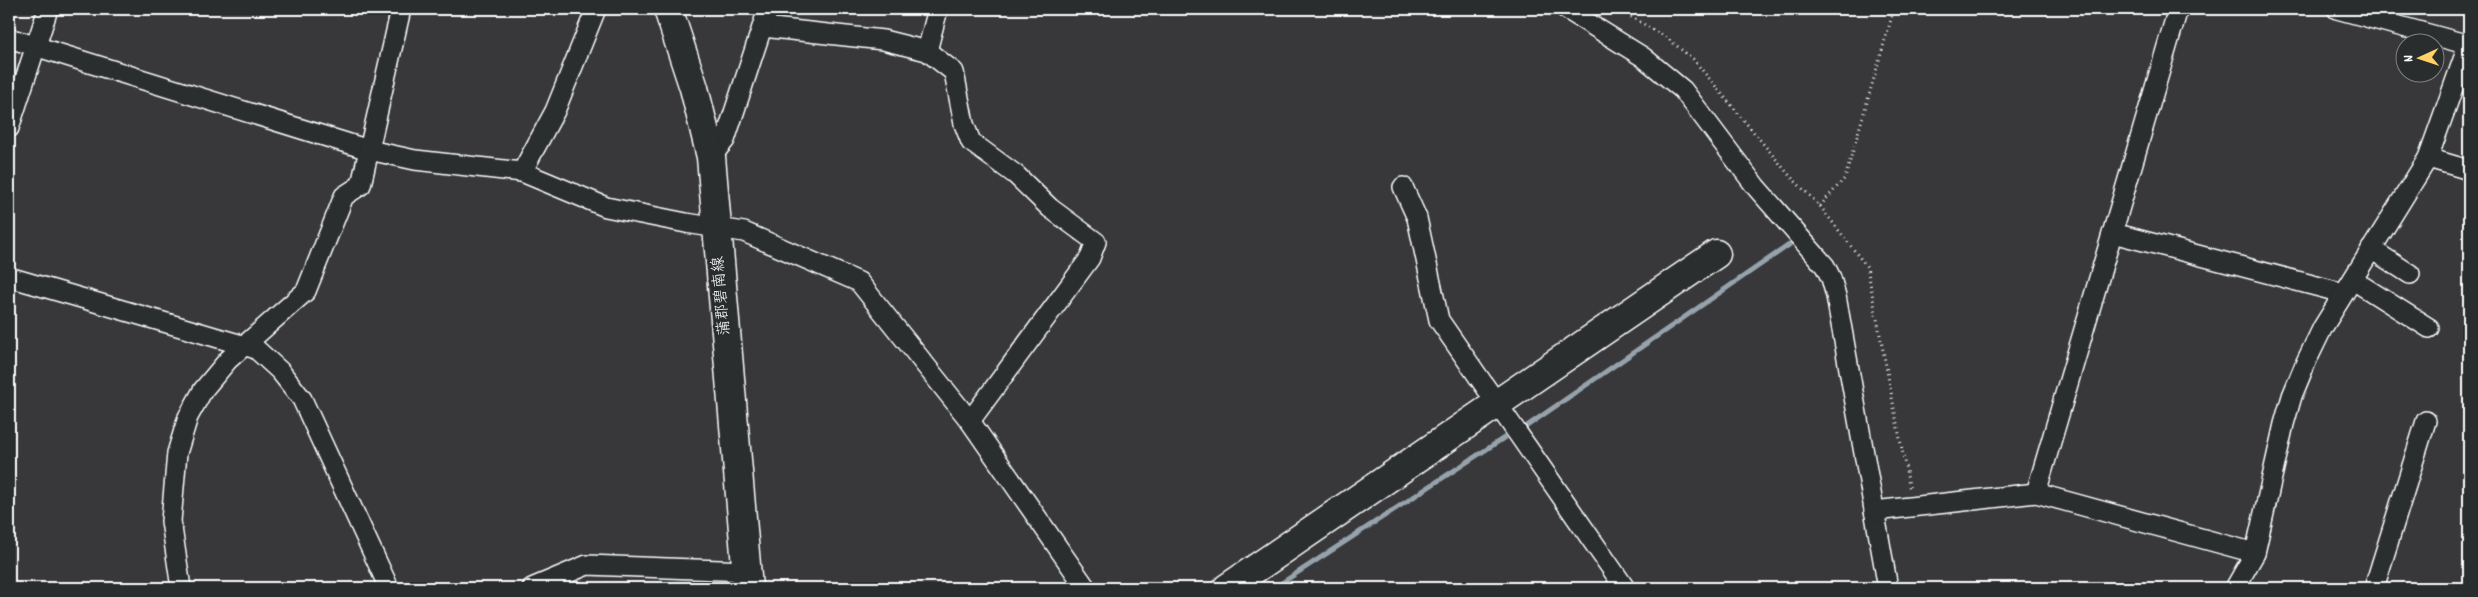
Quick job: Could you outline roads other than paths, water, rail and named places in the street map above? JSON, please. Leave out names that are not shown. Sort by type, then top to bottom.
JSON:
[{"type":"street","points":[[9,128],[48,9]]},
{"type":"street","points":[[181,588],[171,521],[177,453],[188,417],[202,390],[228,360],[306,291],[344,196],[361,186],[401,9]]},
{"type":"street","points":[[522,172],[555,111],[596,9]]},
{"type":"street","name":"蒲郡碧南線","points":[[668,9],[694,88],[711,157],[747,580]]},
{"type":"street","points":[[927,52],[938,9]]},
{"type":"street","points":[[1566,9],[1585,15],[1683,90],[1756,187],[1824,266],[1831,278],[1836,296],[1888,588]]},
{"type":"street","points":[[2036,494],[2178,9]]},
{"type":"street","points":[[2235,588],[2255,553],[2292,396],[2323,327],[2428,158],[2469,44],[2337,9]]},
{"type":"street","points":[[711,157],[725,140],[765,18],[883,40],[927,52],[954,72],[964,124],[970,142],[1016,175],[1050,208],[1096,242],[1090,258],[970,421]]},
{"type":"street","points":[[9,38],[369,150],[415,160],[522,172],[606,207],[744,232],[859,282],[970,421],[1086,588]]},
{"type":"street","points":[[2428,158],[2469,170]]},
{"type":"street","points":[[1402,187],[1417,218],[1439,320],[1625,588]]},
{"type":"street","points":[[2113,233],[2348,286],[2429,328]]},
{"type":"street","points":[[2372,249],[2410,274]]},
{"type":"street","points":[[1227,588],[1716,254]]},
{"type":"street","points":[[9,277],[256,349],[280,371],[302,399],[389,588]]},
{"type":"street","points":[[2374,588],[2426,421]]},
{"type":"street","points":[[1874,511],[2036,494],[2255,553]]},
{"type":"street","points":[[532,588],[587,565],[747,580]]},
{"type":"waterway","points":[[1520,428],[1524,428],[1789,245]]},
{"type":"waterway","points":[[1274,588],[1513,432]]}]
